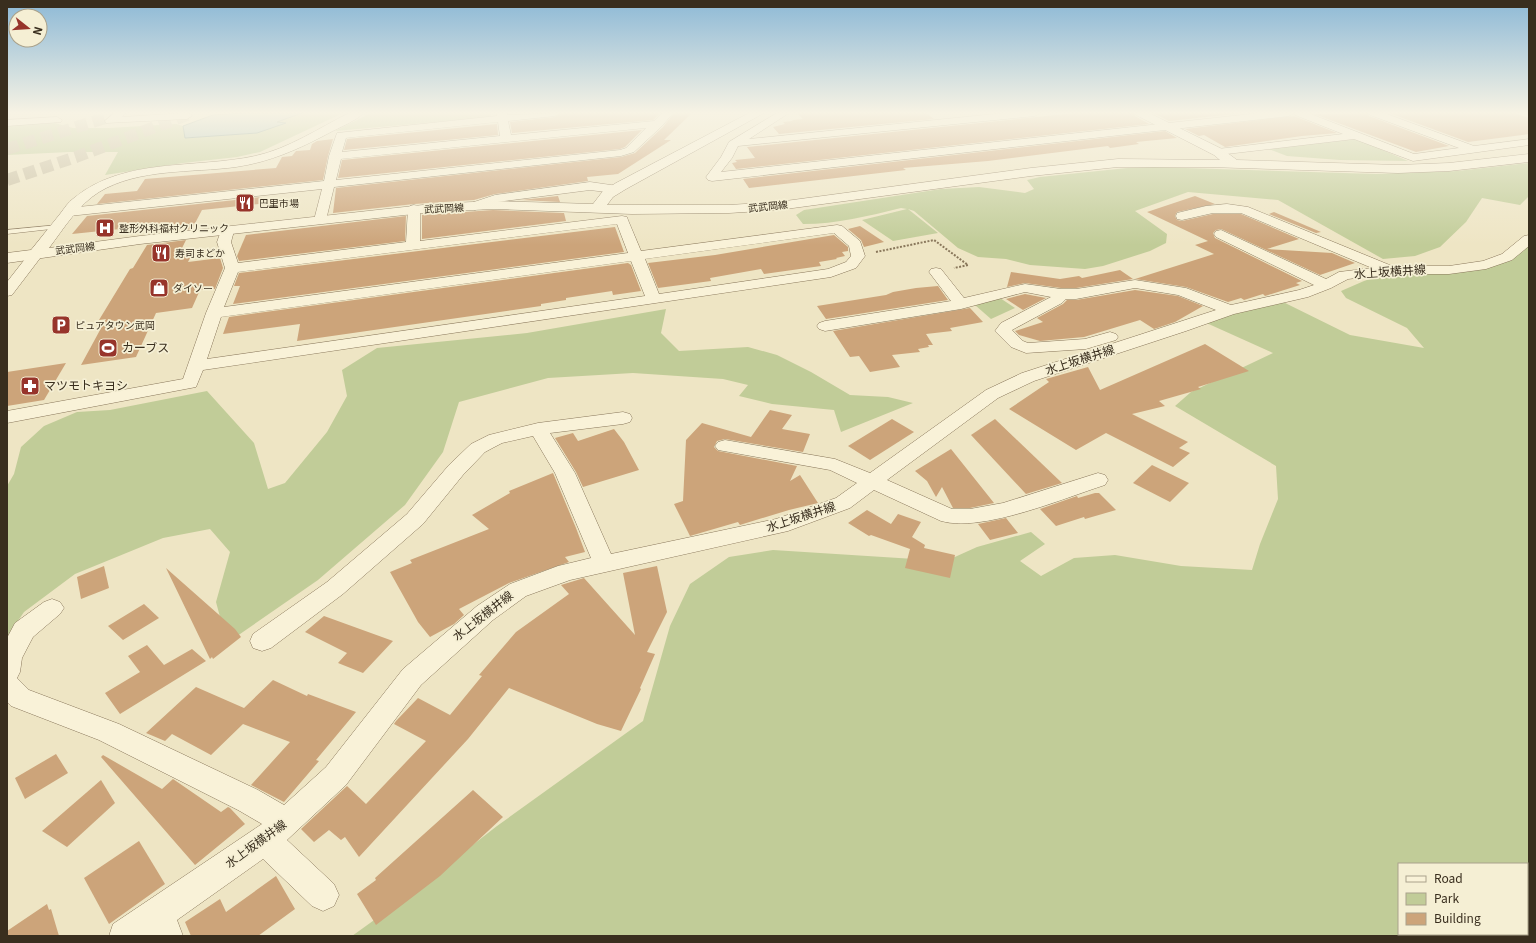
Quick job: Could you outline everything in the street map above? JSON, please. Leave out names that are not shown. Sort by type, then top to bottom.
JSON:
[{"type":"street","points":[[7,292],[84,195],[111,182],[147,173],[235,163],[264,157]]},
{"type":"street","points":[[320,220],[327,184],[335,157]]},
{"type":"street","points":[[70,212],[584,157]]},
{"type":"street","points":[[597,208],[603,199],[614,189],[674,157]]},
{"type":"street","points":[[726,157],[712,177],[891,157]]},
{"type":"street","points":[[1225,157],[1233,163]]},
{"type":"street","name":"武武岡線","points":[[7,258],[37,253],[414,209],[476,206],[666,210],[759,208],[1031,172],[1118,163],[1209,162],[1364,169],[1462,166],[1529,158]]},
{"type":"street","points":[[476,206],[495,199],[590,186],[614,189]]},
{"type":"street","points":[[1182,216],[1209,208],[1229,207],[1244,210],[1390,270]]},
{"type":"street","points":[[413,245],[414,209]]},
{"type":"street","points":[[232,268],[622,220],[653,298]]},
{"type":"street","points":[[195,366],[830,273],[851,265],[858,256],[855,244],[837,229],[214,312]]},
{"type":"street","points":[[7,417],[190,383],[214,312],[232,268],[224,242],[227,231]]},
{"type":"street","points":[[1221,234],[1326,285]]},
{"type":"street","name":"水上坂横井線","points":[[125,936],[163,924],[276,831],[336,776],[412,677],[485,613],[518,590],[566,572],[780,526],[843,503],[992,394],[1028,377],[1180,328],[1230,310],[1303,294],[1326,285],[1344,275],[1390,270],[1449,270],[1486,265],[1507,257],[1529,239]]},
{"type":"street","points":[[936,272],[961,304]]},
{"type":"street","points":[[825,326],[961,304],[1025,288],[1061,294],[1076,294],[1135,284],[1181,291],[1230,310]]},
{"type":"street","points":[[1061,294],[1057,300],[1007,326],[1003,331],[1017,344],[1026,348],[1086,344],[1158,324],[1180,328]]},
{"type":"street","points":[[262,641],[335,588],[415,519],[456,470],[478,448],[496,439],[538,429],[623,418]]},
{"type":"street","points":[[538,429],[565,472],[604,563]]},
{"type":"street","points":[[725,446],[835,465],[949,516],[970,516],[1005,510],[1098,480]]},
{"type":"street","points":[[7,672],[9,658],[24,630],[52,608]]},
{"type":"street","points":[[7,685],[20,698],[109,732],[248,800],[276,831],[323,895]]},
{"type":"lane","points":[[7,232],[58,227]]},
{"type":"path","points":[[858,256],[934,240],[968,264],[936,272]]},
{"type":"green space","points":[[115,157],[237,157],[183,163],[105,175]]},
{"type":"green space","points":[[1300,157],[1399,157],[1408,161],[1340,160]]},
{"type":"green space","points":[[1529,163],[1529,196],[1520,205],[1482,198],[1466,222],[1440,247],[1415,256],[1383,259],[1278,200],[1188,192],[1135,211],[1167,234],[1166,243],[1150,251],[1103,266],[1085,269],[1030,265],[1006,259],[978,257],[958,248],[914,211],[908,209],[938,233],[893,241],[862,220],[907,209],[901,208],[852,219],[816,224],[803,224],[796,215],[804,210],[941,189],[979,187],[1025,193],[1034,189],[1027,180],[1040,177],[1127,168],[1154,167],[1376,174],[1457,171]]},
{"type":"green space","points":[[1529,245],[1529,936],[352,936],[402,900],[497,826],[643,721],[670,626],[690,584],[729,557],[773,550],[946,561],[977,547],[1031,532],[1045,544],[1020,561],[1041,576],[1074,558],[1115,555],[1181,566],[1252,570],[1260,544],[1278,499],[1276,466],[1175,406],[1191,392],[1273,353],[1202,321],[1277,299],[1350,335],[1424,348],[1407,328],[1346,298],[1341,291],[1387,273],[1499,264]]},
{"type":"green space","points":[[1000,298],[1015,308],[991,319],[975,305]]},
{"type":"green space","points":[[666,309],[661,333],[679,351],[748,347],[777,355],[811,372],[850,395],[888,397],[913,403],[841,432],[834,410],[772,404],[739,396],[748,385],[723,379],[633,373],[548,378],[459,402],[443,452],[405,505],[318,580],[227,643],[216,602],[230,552],[210,529],[163,538],[75,574],[24,612],[7,637],[7,486],[14,474],[21,447],[44,426],[77,412],[110,410],[207,391],[254,443],[268,489],[285,483],[327,432],[347,396],[342,370],[377,348],[527,333]]},
{"type":"building","points":[[282,157],[328,157],[323,180],[97,204],[105,194],[137,191],[145,179],[276,168]]},
{"type":"building","points":[[372,157],[542,157],[338,178],[342,160]]},
{"type":"building","points":[[621,157],[644,157],[618,174],[587,177],[588,181],[495,194],[474,200],[414,204],[333,213],[336,188]]},
{"type":"building","points":[[754,157],[846,157],[736,169],[732,163],[737,162],[735,160],[755,158]]},
{"type":"building","points":[[936,157],[1020,157],[903,168],[906,170],[749,188],[743,179]]},
{"type":"building","points":[[558,196],[560,202],[521,200]]},
{"type":"building","points":[[1195,196],[1215,204],[1177,212],[1175,216],[1177,220],[1182,221],[1213,214],[1241,214],[1299,239],[1267,249],[1332,253],[1355,263],[1320,275],[1221,229],[1216,230],[1213,233],[1215,238],[1302,281],[1296,283],[1300,285],[1265,296],[1263,294],[1244,300],[1241,298],[1228,302],[1186,287],[1135,279],[1214,254],[1195,245],[1208,241],[1147,212]]},
{"type":"building","points":[[262,197],[259,204],[202,210],[192,229],[154,233],[159,225],[72,234],[87,216]]},
{"type":"building","points":[[493,210],[564,213],[566,221],[422,239],[422,215]]},
{"type":"building","points":[[1274,212],[1321,232],[1316,233],[1269,214]]},
{"type":"building","points":[[406,216],[405,241],[239,261],[237,256],[246,235]]},
{"type":"building","points":[[860,226],[884,242],[864,247],[861,240],[848,229]]},
{"type":"building","points":[[615,227],[624,252],[233,304],[240,286],[234,286],[239,273]]},
{"type":"building","points":[[834,235],[848,247],[848,251],[842,252],[845,256],[819,262],[821,266],[764,274],[761,269],[710,278],[711,281],[658,288],[648,263],[715,255]]},
{"type":"building","points":[[186,240],[179,254],[193,252],[188,262],[220,258],[223,268],[215,289],[200,290],[192,308],[156,313],[136,357],[81,365],[106,319],[99,320],[130,269],[133,268],[147,245]]},
{"type":"building","points":[[628,263],[631,265],[641,291],[613,295],[612,291],[566,298],[566,300],[541,304],[541,306],[297,341],[300,324],[223,334],[229,317]]},
{"type":"building","points":[[1120,270],[1133,279],[1076,288],[1061,288],[1025,283],[1007,287],[1011,272],[1060,279],[1079,276],[1082,278]]},
{"type":"building","points":[[938,286],[948,300],[826,319],[817,306],[886,295],[893,292],[916,288]]},
{"type":"building","points":[[1135,290],[1178,296],[1203,306],[1175,322],[1154,329],[1140,320],[1084,337],[1040,341],[1019,335],[1015,331],[1043,322],[1037,318],[1063,304],[1067,300],[1076,300]]},
{"type":"building","points":[[1025,294],[1046,298],[1023,310],[1006,299]]},
{"type":"building","points":[[970,308],[983,322],[950,328],[952,331],[926,334],[933,345],[928,345],[929,347],[918,349],[920,352],[892,355],[900,367],[870,372],[859,356],[850,357],[833,331]]},
{"type":"building","points":[[1205,344],[1249,371],[1198,387],[1201,389],[1159,401],[1165,406],[1132,414],[1188,442],[1179,448],[1190,453],[1173,467],[1106,433],[1076,450],[1009,409],[1049,382],[1046,379],[1088,367],[1100,390]]},
{"type":"building","name":"マツモトキヨシ","points":[[66,363],[44,400],[7,406],[7,372]]},
{"type":"building","points":[[770,410],[792,415],[782,429],[810,434],[803,452],[725,439],[717,441],[714,447],[718,451],[797,466],[790,481],[800,475],[818,503],[740,525],[738,522],[690,536],[674,504],[683,501],[686,440],[702,423],[751,437]]},
{"type":"building","points":[[892,419],[914,432],[870,460],[848,446]]},
{"type":"building","points":[[995,419],[1062,483],[1026,494],[971,435]]},
{"type":"building","points":[[614,429],[624,442],[639,470],[583,487],[576,472],[555,438],[573,433],[578,441]]},
{"type":"building","points":[[951,449],[994,503],[970,508],[953,508],[942,487],[936,497],[927,481],[915,471]]},
{"type":"building","points":[[1152,465],[1189,483],[1170,502],[1133,483]]},
{"type":"building","points":[[553,473],[585,552],[565,557],[569,562],[509,583],[459,609],[464,615],[454,624],[430,637],[418,622],[390,572],[412,563],[410,560],[489,529],[472,515],[510,493],[509,491]]},
{"type":"building","points":[[1099,493],[1116,510],[1085,519],[1084,517],[1056,526],[1040,509],[1077,496],[1078,498]]},
{"type":"building","points":[[867,510],[891,524],[898,514],[921,522],[912,537],[925,545],[924,548],[955,555],[950,578],[905,568],[910,549],[871,535],[869,536],[848,523]]},
{"type":"building","points":[[1006,518],[1018,533],[990,540],[978,524]]},
{"type":"building","points":[[104,566],[109,588],[81,599],[77,577]]},
{"type":"building","points":[[657,566],[667,612],[647,652],[655,654],[640,688],[641,689],[621,731],[597,724],[509,688],[468,739],[359,857],[345,837],[341,840],[329,830],[314,842],[301,829],[347,786],[366,804],[426,741],[394,724],[396,721],[418,698],[450,715],[482,676],[479,675],[516,632],[569,594],[561,585],[584,578],[635,635],[623,573]]},
{"type":"building","points":[[166,568],[235,629],[241,637],[213,659],[212,657],[210,659]]},
{"type":"building","points":[[144,604],[159,618],[123,640],[108,626]]},
{"type":"building","points":[[324,616],[393,641],[363,673],[338,663],[347,653],[305,632]]},
{"type":"building","points":[[147,645],[164,665],[192,649],[206,661],[120,714],[105,693],[140,672],[128,656]]},
{"type":"building","points":[[273,680],[307,696],[308,694],[356,712],[316,760],[319,761],[284,802],[251,785],[290,742],[243,724],[211,755],[172,734],[165,741],[146,733],[196,687],[244,708]]},
{"type":"building","points":[[56,754],[68,773],[25,799],[15,778]]},
{"type":"building","points":[[103,755],[162,789],[173,779],[221,812],[228,807],[230,808],[245,824],[195,865],[101,757]]},
{"type":"building","points":[[101,780],[115,803],[67,847],[42,831]]},
{"type":"building","points":[[473,790],[503,817],[440,876],[376,925],[357,894],[376,880],[375,878]]},
{"type":"building","points":[[139,841],[165,884],[109,924],[84,878]]},
{"type":"building","points":[[276,876],[295,909],[258,936],[191,936],[185,922],[220,899],[226,912]]},
{"type":"building","points":[[47,904],[49,910],[51,909],[59,936],[7,936],[7,931]]},
{"type":"tunnel","points":[[7,180],[76,157]]},
{"type":"place","name":"巴里市場","points":[[245,203]]},
{"type":"place","name":"整形外科福村クリニック","points":[[105,228]]},
{"type":"place","name":"寿司まどか","points":[[161,253]]},
{"type":"place","name":"ダイソー","points":[[159,288]]},
{"type":"place","name":"ピュアタウン武岡","points":[[61,325]]},
{"type":"place","name":"カーブス","points":[[108,348]]},
{"type":"place","name":"マツモトキヨシ","points":[[30,386]]}]
